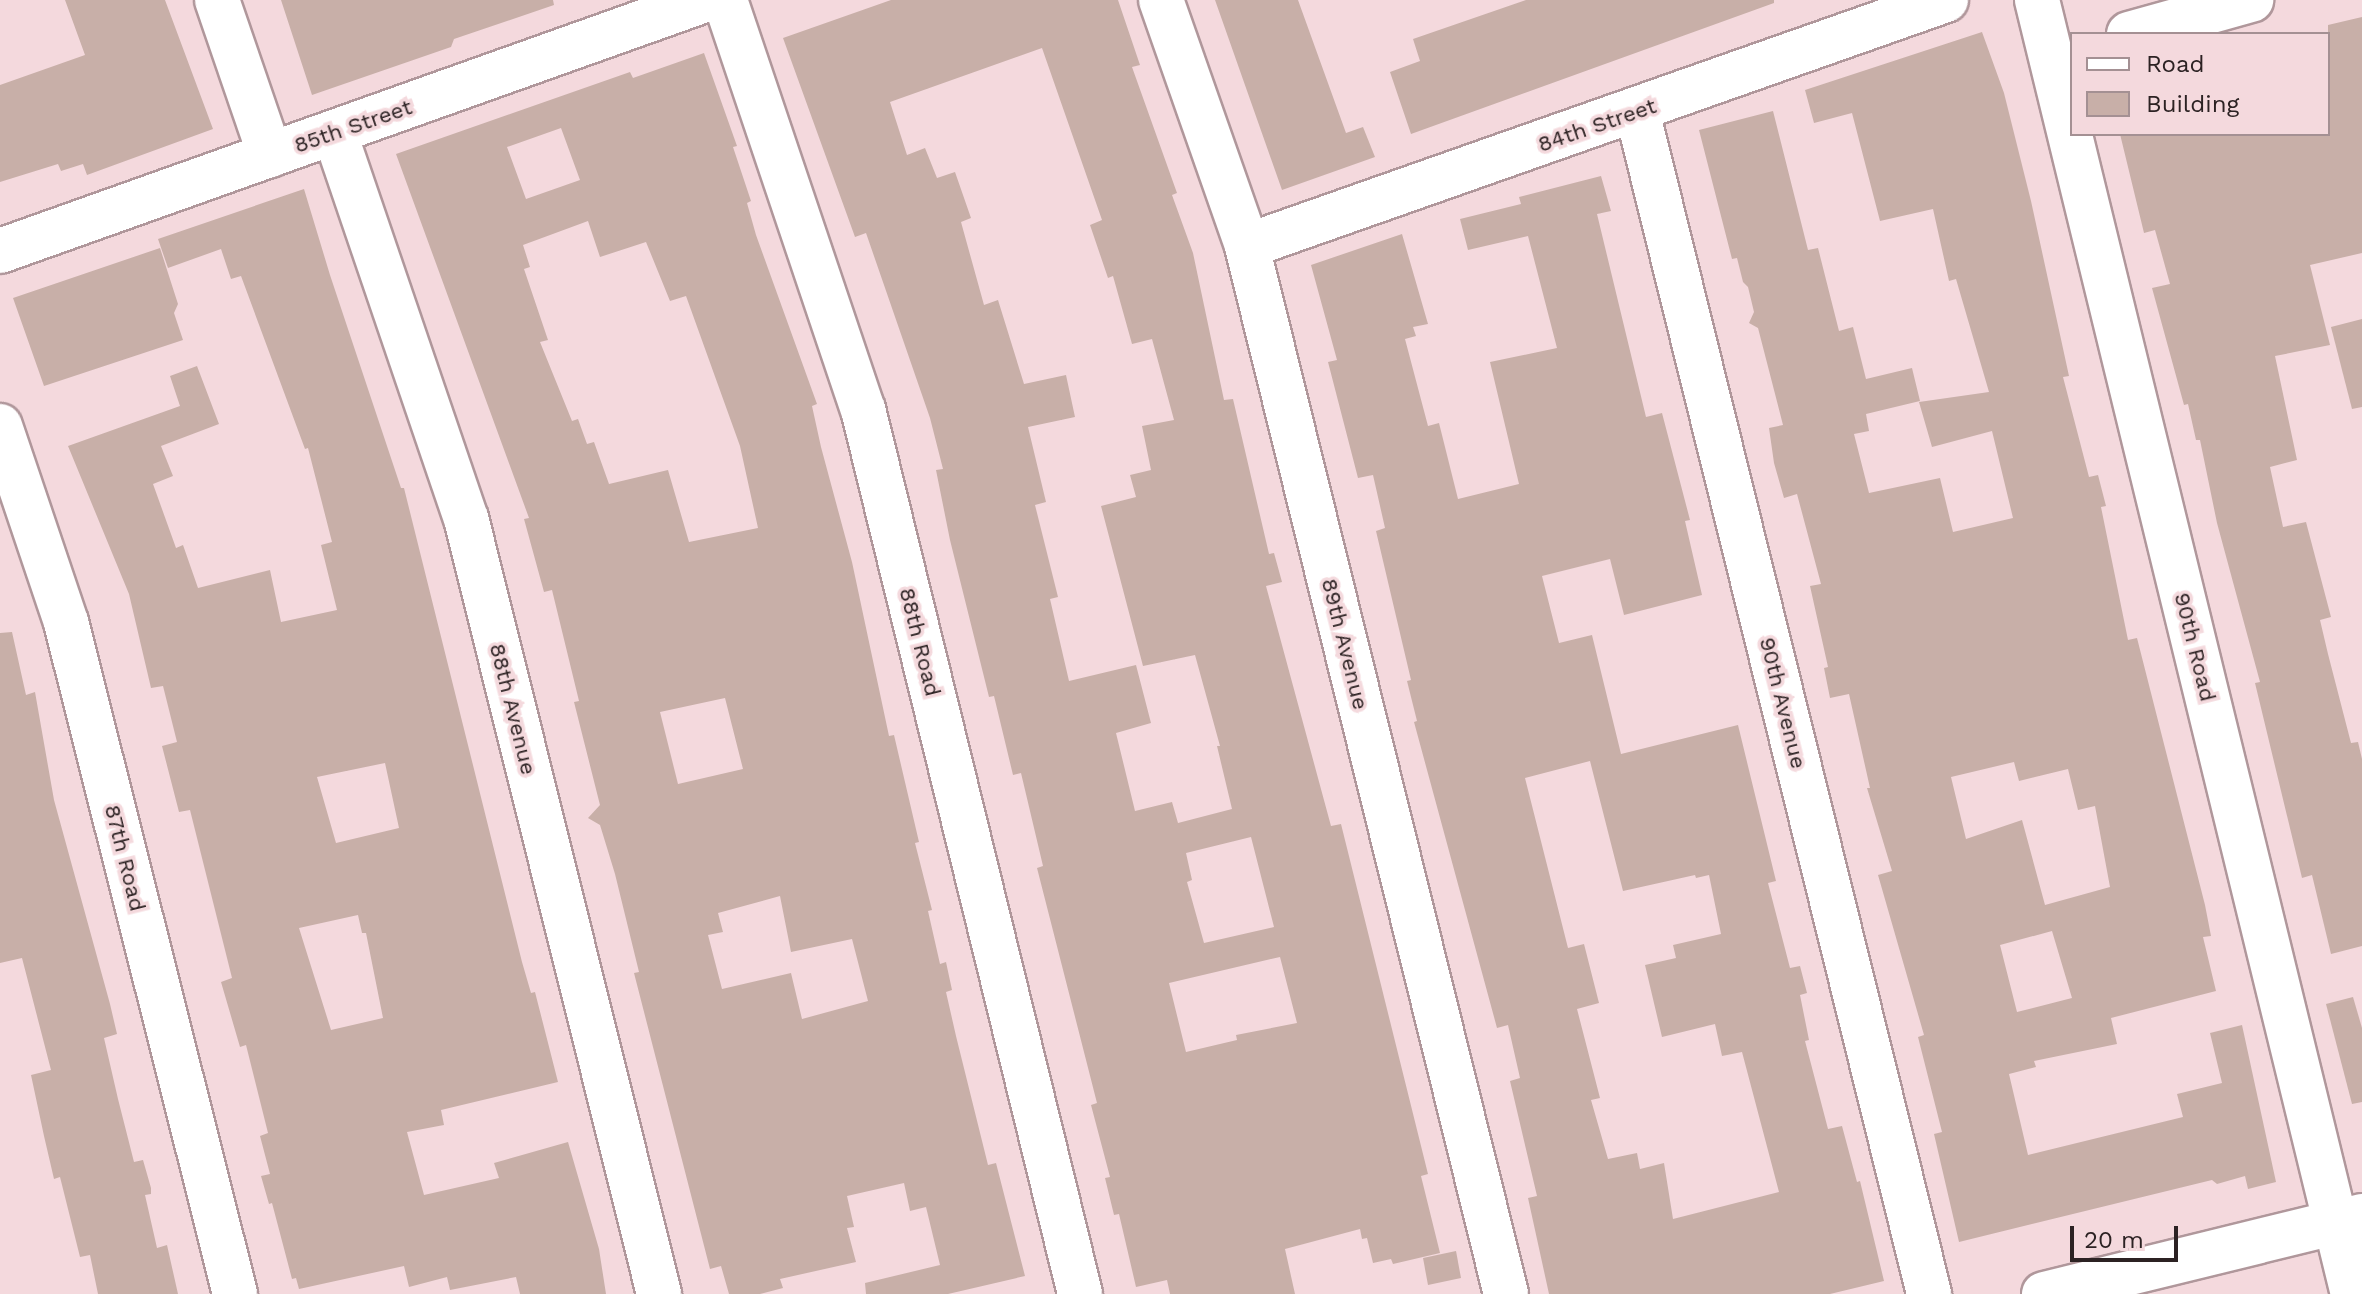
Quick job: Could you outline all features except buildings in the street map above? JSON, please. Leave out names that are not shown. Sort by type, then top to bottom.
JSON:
[{"type":"street","points":[[217,0],[270,155]]},
{"type":"street","name":"85th Street","points":[[0,251],[705,0]]},
{"type":"street","name":"88th Road","points":[[725,0],[863,409],[1080,1294]]},
{"type":"street","name":"89th Avenue","points":[[1161,0],[1247,246],[1506,1294]]},
{"type":"street","name":"84th Street","points":[[1247,246],[1946,0]]},
{"type":"street","name":"90th Road","points":[[2037,0],[2061,53],[2070,90]]},
{"type":"street","points":[[2151,19],[2251,0]]},
{"type":"street","name":"90th Avenue","points":[[1637,111],[1929,1294]]},
{"type":"street","name":"88th Avenue","points":[[335,134],[466,518],[659,1294]]},
{"type":"street","name":"90th Road","points":[[2081,136],[2348,1219],[2353,1294]]},
{"type":"street","name":"87th Road","points":[[0,426],[66,622],[235,1294]]},
{"type":"street","points":[[2044,1294],[2348,1219]]}]
